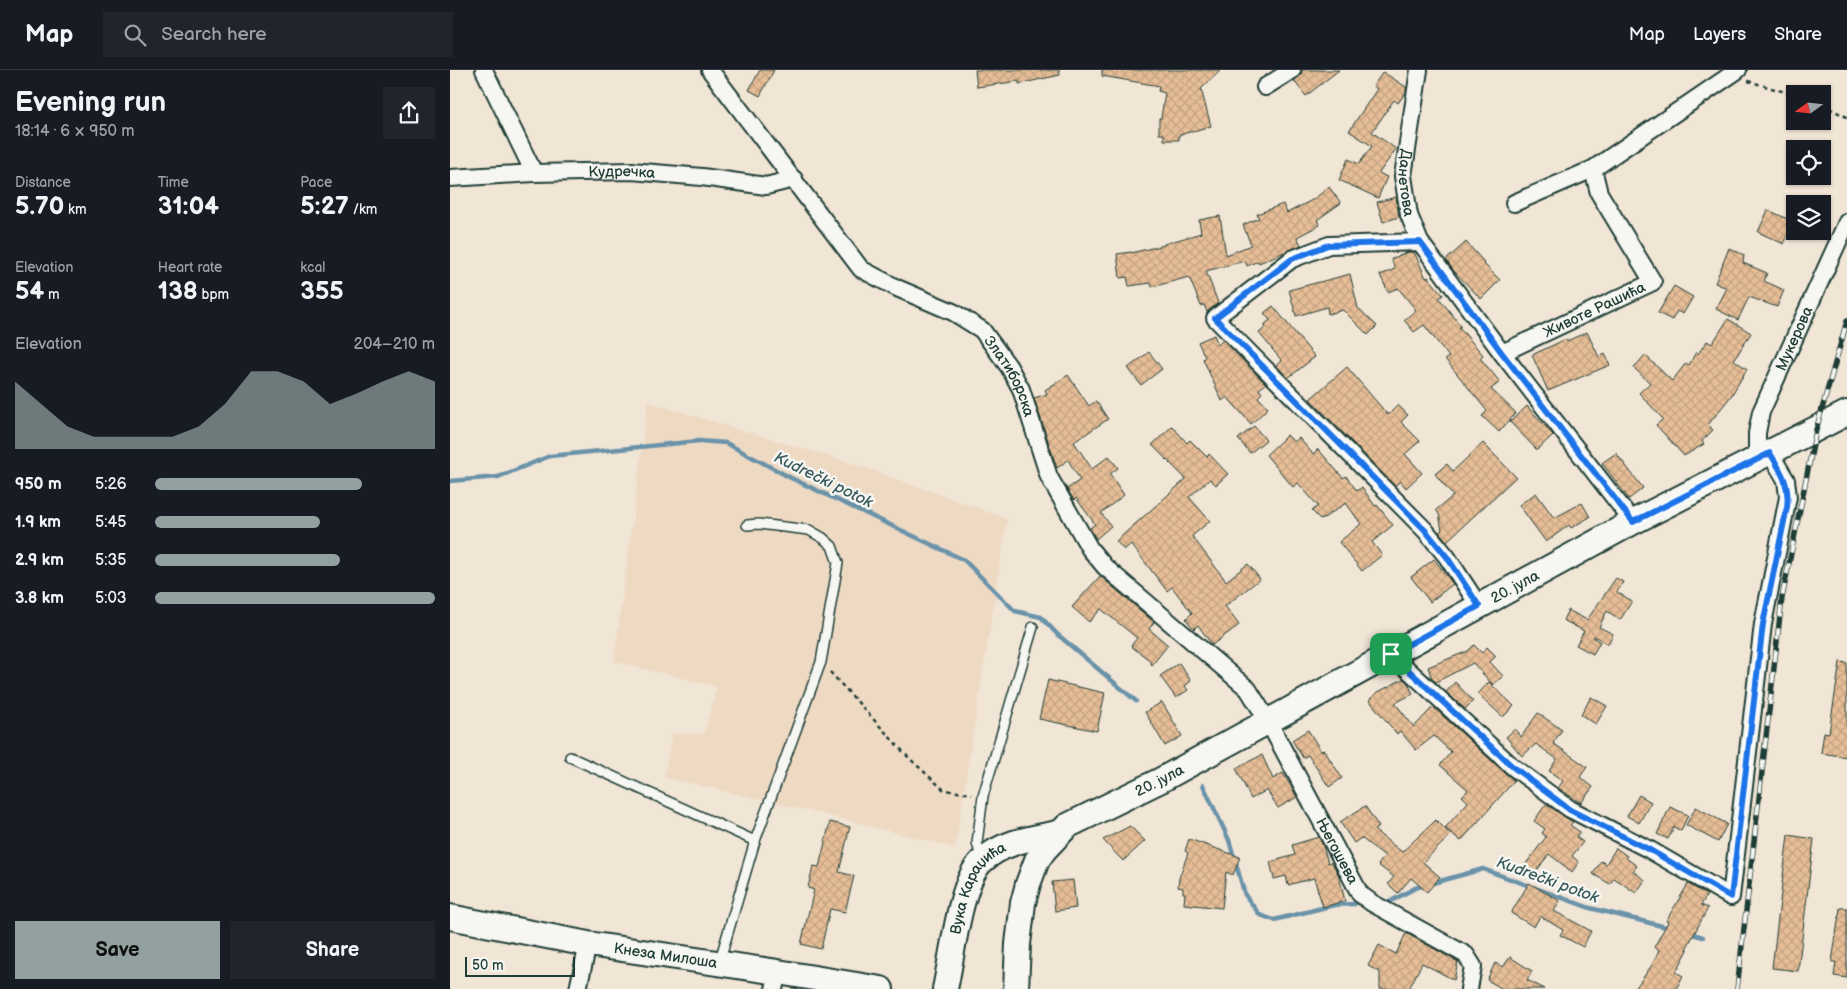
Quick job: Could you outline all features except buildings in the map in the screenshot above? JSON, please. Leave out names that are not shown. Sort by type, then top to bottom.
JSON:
[{"type":"main road","name":"20. јула","points":[[1058,833],[1080,819],[1161,780],[1633,522],[1847,413]]},
{"type":"main road","name":"Вука Караџића","points":[[944,989],[965,891],[970,876],[982,860],[996,851],[1029,838],[1058,833]]},
{"type":"main road","points":[[1016,989],[1018,944],[1023,903],[1028,884],[1037,860],[1058,833]]},
{"type":"main road","name":"Кнеза Милоша","points":[[450,917],[588,944],[719,963],[776,980],[881,989]]},
{"type":"street","points":[[484,70],[534,173]]},
{"type":"street","name":"Златиборска","points":[[710,70],[861,269],[897,288],[953,312],[982,330],[1009,366],[1021,388],[1049,477],[1090,549],[1105,567],[1248,689],[1268,721]]},
{"type":"street","points":[[1265,87],[1292,70]]},
{"type":"street","name":"Данетова","points":[[1419,70],[1403,176],[1409,215],[1420,242],[1502,353],[1633,522]]},
{"type":"street","points":[[1514,203],[1594,169],[1734,73]]},
{"type":"street","name":"Животе Рашића","points":[[1502,353],[1652,282],[1599,193],[1594,169]]},
{"type":"street","name":"Кудречка","points":[[450,178],[534,173],[631,171],[702,177],[766,186],[794,180]]},
{"type":"street","name":"Мукерова","points":[[1763,456],[1757,433],[1761,412],[1847,222]]},
{"type":"street","points":[[1420,242],[1328,245],[1292,259],[1215,318],[1425,530],[1447,557],[1479,606]]},
{"type":"street","points":[[1391,654],[1513,767],[1570,810],[1650,850],[1731,897],[1763,624],[1788,497],[1786,480],[1763,456]]},
{"type":"street","name":"Његошева","points":[[1268,721],[1360,894],[1372,903],[1466,955],[1473,966],[1469,989]]},
{"type":"street","points":[[578,989],[588,944]]},
{"type":"lane","points":[[719,963],[755,841],[821,662],[838,563],[832,546],[824,538],[809,530],[760,524],[747,525]]},
{"type":"lane","points":[[982,860],[977,843],[983,796],[1033,627]]},
{"type":"lane","points":[[570,757],[755,841]]},
{"type":"path","points":[[1734,73],[1786,92]]},
{"type":"path","points":[[1831,109],[1847,117]]},
{"type":"path","points":[[821,662],[909,758],[944,790],[983,796]]},
{"type":"shaded area","points":[[648,402],[861,466],[1007,519],[955,848],[847,820],[664,777],[672,734],[704,734],[717,687],[614,661]]},
{"type":"waterway","name":"Kudrečki potok","points":[[450,481],[498,477],[550,456],[699,441],[726,443],[791,478],[964,560],[1015,611],[1041,617],[1057,634],[1136,701]]},
{"type":"waterway","name":"Kudrečki potok","points":[[1203,785],[1229,840],[1245,895],[1260,915],[1274,920],[1334,905],[1355,904]]},
{"type":"waterway","name":"Kudrečki potok","points":[[1387,902],[1415,888],[1483,869],[1590,908],[1670,928]]},
{"type":"waterway","name":"Kudrečki potok","points":[[1689,933],[1703,937]]},
{"type":"railway","points":[[1737,989],[1782,598],[1816,430],[1847,321]]},
{"type":"route","points":[[1420,242],[1502,353],[1633,522],[1770,453],[1786,480],[1788,488],[1787,507],[1763,624],[1731,897],[1650,850],[1570,810],[1513,767],[1391,654],[1479,606],[1439,546],[1416,520],[1215,318],[1292,259],[1328,245],[1420,242]]}]
